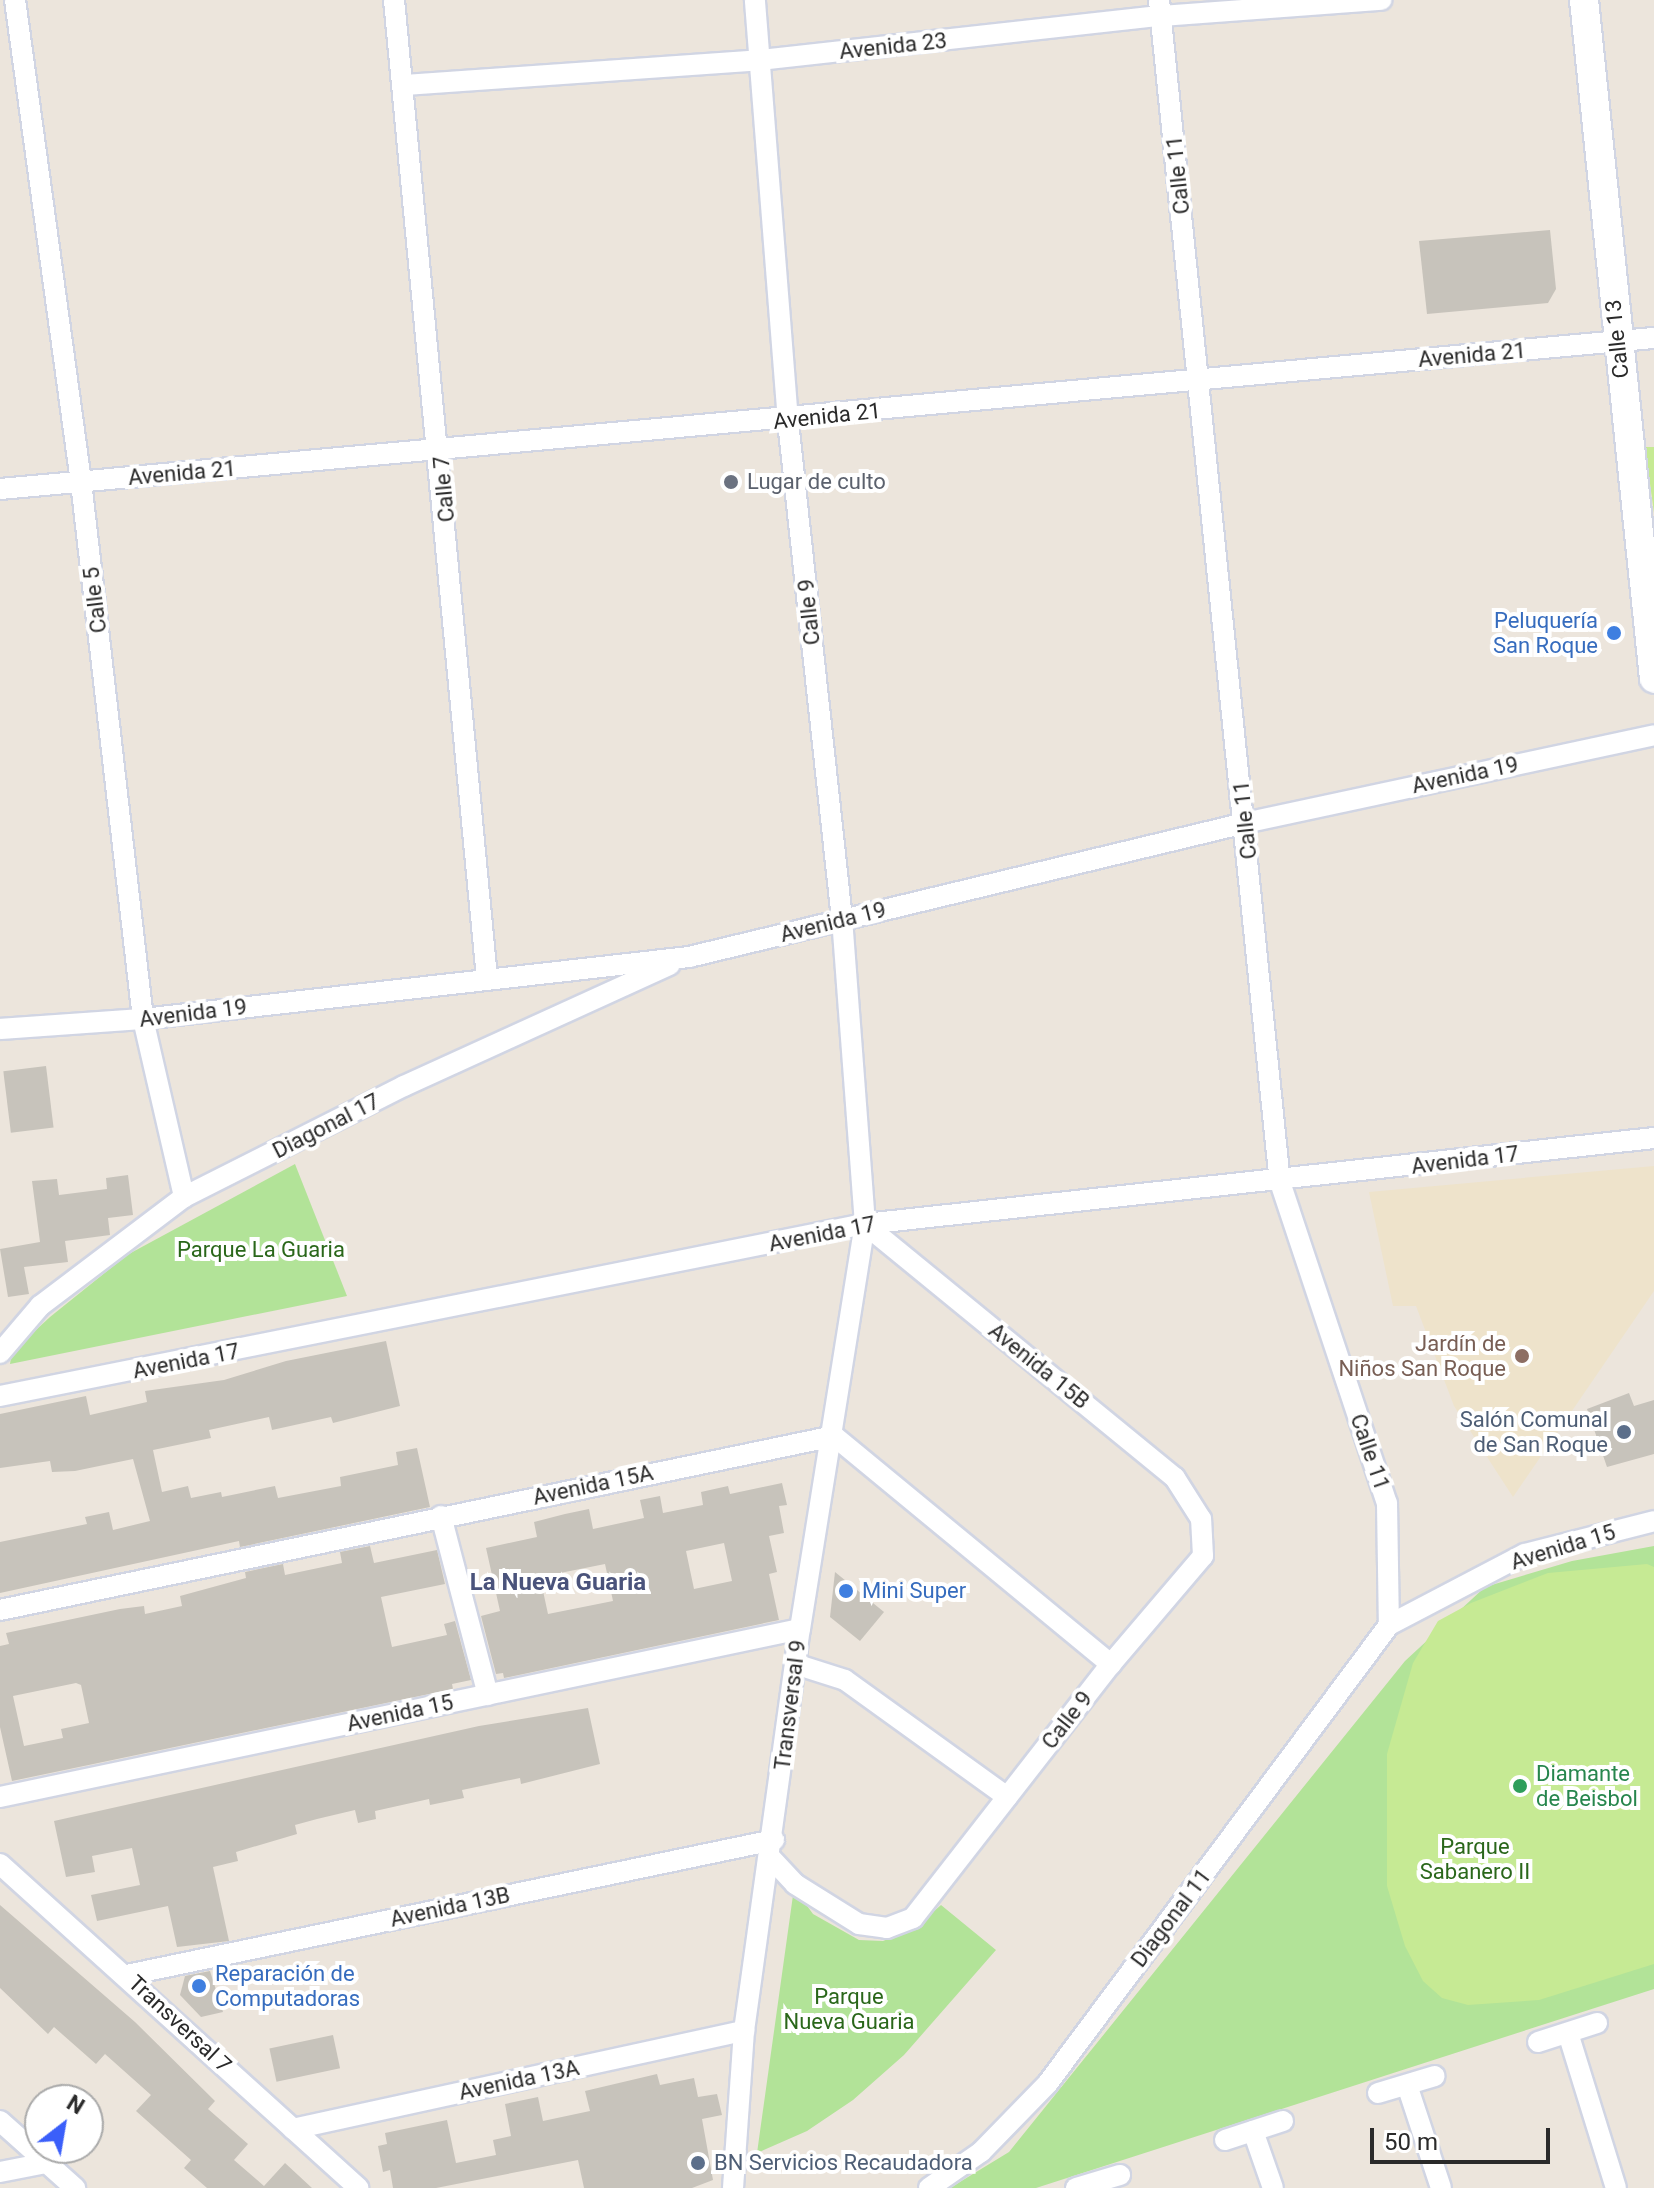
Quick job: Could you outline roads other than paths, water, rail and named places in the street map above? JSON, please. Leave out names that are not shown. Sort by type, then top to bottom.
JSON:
[{"type":"street","name":"Calle 5","points":[[15,0],[81,482],[143,1019],[184,1197]]},
{"type":"street","name":"Calle 7","points":[[394,0],[440,451],[487,978]]},
{"type":"street","name":"Calle 9","points":[[755,0],[788,421],[842,919],[865,1224]]},
{"type":"street","name":"Avenida 23","points":[[404,85],[760,60],[1160,8],[1381,0]]},
{"type":"street","name":"Calle 13","points":[[1584,0],[1654,678]]},
{"type":"street","name":"Calle 11","points":[[1160,8],[1280,1182],[1387,1503],[1389,1625]]},
{"type":"street","name":"Avenida 21","points":[[0,489],[788,421],[1199,378],[1654,338]]},
{"type":"street","name":"Avenida 19","points":[[0,1029],[143,1019],[689,957],[1245,823],[1654,735]]},
{"type":"street","name":"Diagonal 17","points":[[0,1353],[40,1306],[184,1197],[404,1086],[689,957]]},
{"type":"street","name":"Avenida 17","points":[[0,1396],[865,1224],[1280,1182],[1654,1138]]},
{"type":"street","name":"Transversal 9","points":[[733,2188],[744,2031],[800,1629],[834,1436],[865,1224]]},
{"type":"street","name":"Avenida 15B","points":[[865,1224],[1175,1478],[1201,1519]]},
{"type":"street","name":"Avenida 15A","points":[[0,1610],[834,1436]]},
{"type":"street","points":[[834,1436],[1111,1664]]},
{"type":"street","points":[[441,1516],[488,1695]]},
{"type":"street","name":"Calle 9","points":[[771,1848],[795,1884],[859,1924],[887,1928],[913,1918],[1111,1664],[1203,1556],[1201,1519]]},
{"type":"street","name":"Avenida 15","points":[[1389,1625],[1525,1554],[1654,1521]]},
{"type":"street","name":"Diagonal 11","points":[[929,2188],[981,2152],[1048,2083],[1389,1625]]},
{"type":"street","name":"Avenida 15","points":[[0,1797],[800,1629]]},
{"type":"street","points":[[795,1664],[845,1680],[1007,1797]]},
{"type":"street","name":"Avenida 13B","points":[[127,1975],[771,1848]]},
{"type":"street","name":"Transversal 7","points":[[0,1864],[127,1975],[358,2188]]},
{"type":"street","points":[[1538,2042],[1597,2023]]},
{"type":"street","name":"Avenida 13A","points":[[293,2129],[744,2031]]},
{"type":"street","points":[[1568,2033],[1616,2188]]},
{"type":"street","points":[[1378,2093],[1435,2076]]},
{"type":"street","points":[[1407,2085],[1441,2188]]},
{"type":"street","points":[[0,2121],[24,2143]]},
{"type":"street","points":[[1225,2140],[1283,2121]]},
{"type":"street","points":[[1253,2131],[1273,2188]]},
{"type":"street","points":[[0,2172],[41,2164]]},
{"type":"street","points":[[47,2164],[75,2188]]},
{"type":"street","points":[[1088,2186],[1120,2175]]},
{"type":"place","name":"Lugar de culto","points":[[731,482]]},
{"type":"place","name":"Peluquería San Roque","points":[[1614,633]]},
{"type":"place","name":"Jardín de Niños San Roque","points":[[1522,1356]]},
{"type":"place","name":"Salón Comunal de San Roque","points":[[1624,1432]]},
{"type":"place","name":"Mini Super","points":[[846,1591]]},
{"type":"place","name":"Diamante de Beisbol","points":[[1520,1786]]},
{"type":"place","name":"Reparación de Computadoras","points":[[199,1986]]},
{"type":"place","name":"BN Servicios Recaudadora","points":[[698,2163]]},
{"type":"district","name":"La Nueva Guaria","points":[[558,1583]]},
{"type":"park label","name":"Parque La Guaria","points":[[261,1250]]},
{"type":"park label","name":"Parque Sabanero II","points":[[1475,1858]]},
{"type":"park label","name":"Parque Nueva Guaria","points":[[849,2008]]}]
